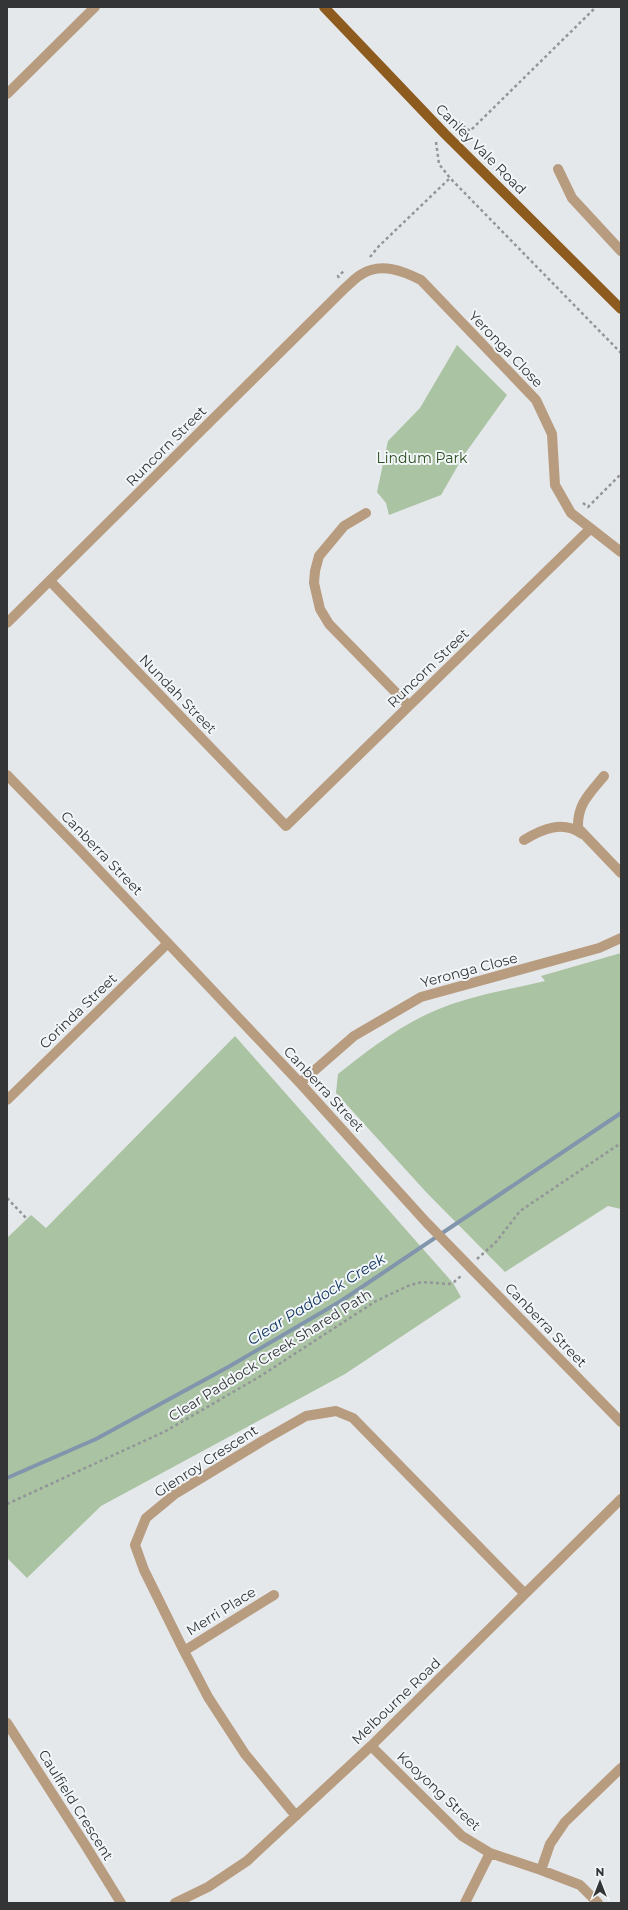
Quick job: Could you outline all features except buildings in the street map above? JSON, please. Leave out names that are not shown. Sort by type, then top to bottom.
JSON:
[{"type":"main road","name":"Canley Vale Road","points":[[324,7],[445,134],[621,309]]},
{"type":"street","points":[[7,94],[94,7]]},
{"type":"street","points":[[558,169],[572,198],[621,251]]},
{"type":"street","name":"Yeronga Close","points":[[345,288],[362,273],[383,267],[402,271],[421,280],[536,400],[552,434],[555,485],[571,513],[621,552]]},
{"type":"street","name":"Runcorn Street","points":[[7,623],[345,288]]},
{"type":"street","points":[[366,514],[344,526],[320,556],[315,571],[314,583],[316,597],[320,609],[329,624],[409,706]]},
{"type":"street","name":"Runcorn Street","points":[[286,826],[590,529]]},
{"type":"street","name":"Nundah Street","points":[[50,581],[286,826]]},
{"type":"street","name":"Canberra Street","points":[[7,775],[300,1083],[426,1222],[621,1422]]},
{"type":"street","points":[[582,834],[578,828],[578,818],[583,801],[604,776]]},
{"type":"street","points":[[524,840],[543,829],[564,827],[577,830],[621,873]]},
{"type":"street","name":"Yeronga Close","points":[[300,1083],[354,1036],[421,998],[599,948],[621,938]]},
{"type":"street","name":"Corinda Street","points":[[7,1100],[168,943]]},
{"type":"street","name":"Glenroy Crescent","points":[[296,1816],[245,1754],[208,1697],[184,1651],[144,1570],[135,1545],[146,1518],[175,1494],[306,1416],[336,1411],[353,1418],[525,1594]]},
{"type":"street","name":"Melbourne Road","points":[[175,1903],[208,1887],[247,1861],[371,1746],[621,1499]]},
{"type":"street","name":"Merri Place","points":[[184,1651],[274,1595]]},
{"type":"street","name":"Caulfield Crescent","points":[[7,1723],[121,1903]]},
{"type":"street","name":"Kooyong Street","points":[[371,1746],[462,1836],[490,1853],[580,1885],[598,1903]]},
{"type":"street","points":[[541,1870],[550,1844],[565,1822],[621,1768]]},
{"type":"street","points":[[465,1903],[490,1853]]},
{"type":"path","points":[[458,122],[470,131],[596,7]]},
{"type":"path","points":[[436,143],[439,164],[450,178],[489,220],[621,353]]},
{"type":"path","points":[[366,258],[372,257],[379,246],[450,178]]},
{"type":"path","points":[[345,288],[338,276],[350,267]]},
{"type":"path","points":[[583,503],[588,507],[621,474]]},
{"type":"path","points":[[481,1254],[496,1242],[520,1211],[621,1144]]},
{"type":"path","points":[[7,1198],[27,1219]]},
{"type":"path","name":"Clear Paddock Creek Shared Path","points":[[7,1504],[164,1432],[259,1377],[376,1301],[422,1282],[449,1284],[460,1277]]},
{"type":"green space","name":"Lindum Park","points":[[457,345],[507,395],[464,455],[441,495],[389,515],[386,503],[377,492],[388,441],[420,408]]},
{"type":"green space","points":[[621,953],[621,1209],[608,1206],[505,1272],[426,1192],[336,1093],[338,1074],[388,1036],[429,1013],[468,999],[545,981],[541,976]]},
{"type":"green space","points":[[235,1036],[453,1283],[461,1297],[345,1374],[101,1506],[27,1578],[7,1558],[7,1238],[31,1215],[46,1228]]},
{"type":"waterway","name":"Clear Paddock Creek","points":[[7,1478],[96,1439],[230,1366],[341,1301],[621,1113]]}]
